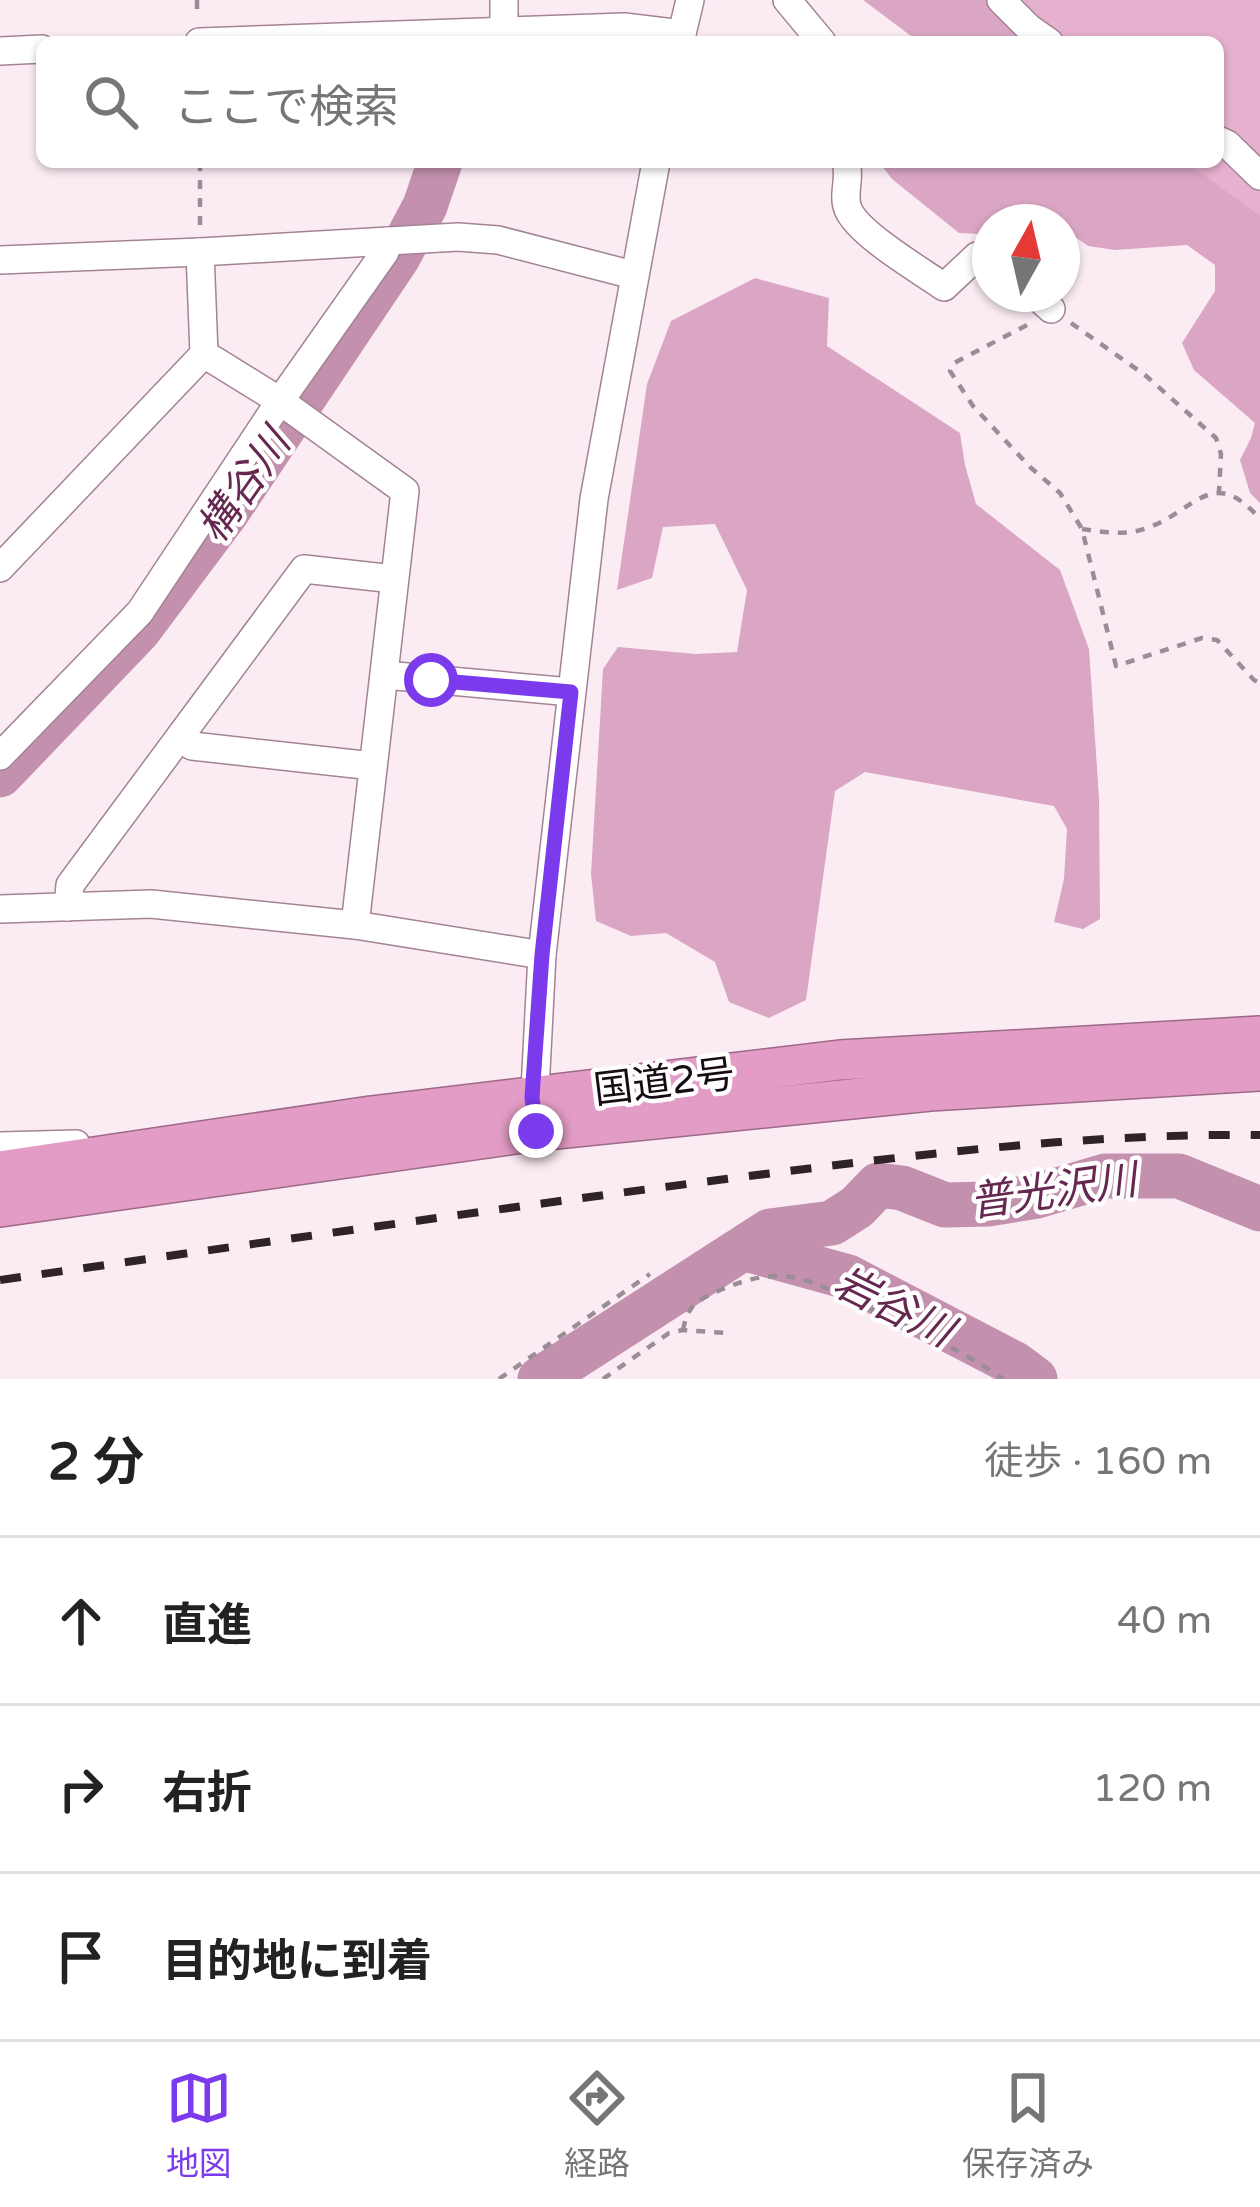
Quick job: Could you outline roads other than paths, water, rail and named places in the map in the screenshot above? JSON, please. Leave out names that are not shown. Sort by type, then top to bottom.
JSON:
[{"type":"highway","name":"国道2号","points":[[0,1207],[840,1060],[1260,1036]]},
{"type":"highway","name":"国道2号","points":[[0,1171],[371,1116],[534,1114],[1260,1071]]},
{"type":"street","points":[[504,0],[504,31]]},
{"type":"street","points":[[681,36],[690,0]]},
{"type":"street","points":[[787,0],[817,36]]},
{"type":"street","points":[[1001,0],[1040,36]]},
{"type":"street","points":[[365,36],[624,27],[671,36]]},
{"type":"street","points":[[0,50],[36,49]]},
{"type":"street","points":[[1224,143],[1260,176]]},
{"type":"street","points":[[534,1114],[542,955],[594,499],[655,168]]},
{"type":"street","points":[[848,168],[845,204],[857,225],[944,287],[972,260]]},
{"type":"street","points":[[0,260],[402,240],[498,240],[633,275]]},
{"type":"street","points":[[0,756],[140,612],[289,408],[385,252],[402,240]]},
{"type":"street","points":[[0,568],[204,354],[200,252]]},
{"type":"street","points":[[204,354],[405,491],[355,926]]},
{"type":"street","points":[[68,907],[70,885],[304,569],[394,579]]},
{"type":"street","points":[[385,676],[571,692]]},
{"type":"street","points":[[181,738],[192,746],[373,766]]},
{"type":"street","points":[[0,909],[151,904],[355,926],[542,955]]},
{"type":"street","points":[[0,1146],[96,1144],[140,1150]]},
{"type":"waterway","name":"構谷川","points":[[0,775],[138,631],[227,512],[398,257],[425,206],[438,168]]},
{"type":"waterway","name":"普光沢川","points":[[540,1379],[770,1231],[832,1223],[878,1185],[902,1188],[945,1205],[988,1204],[1037,1196],[1105,1176],[1179,1176],[1260,1209]]},
{"type":"waterway","name":"岩谷川","points":[[746,1249],[848,1277],[1035,1379]]},
{"type":"railway","points":[[0,1280],[921,1155],[1056,1142],[1260,1135]]}]
